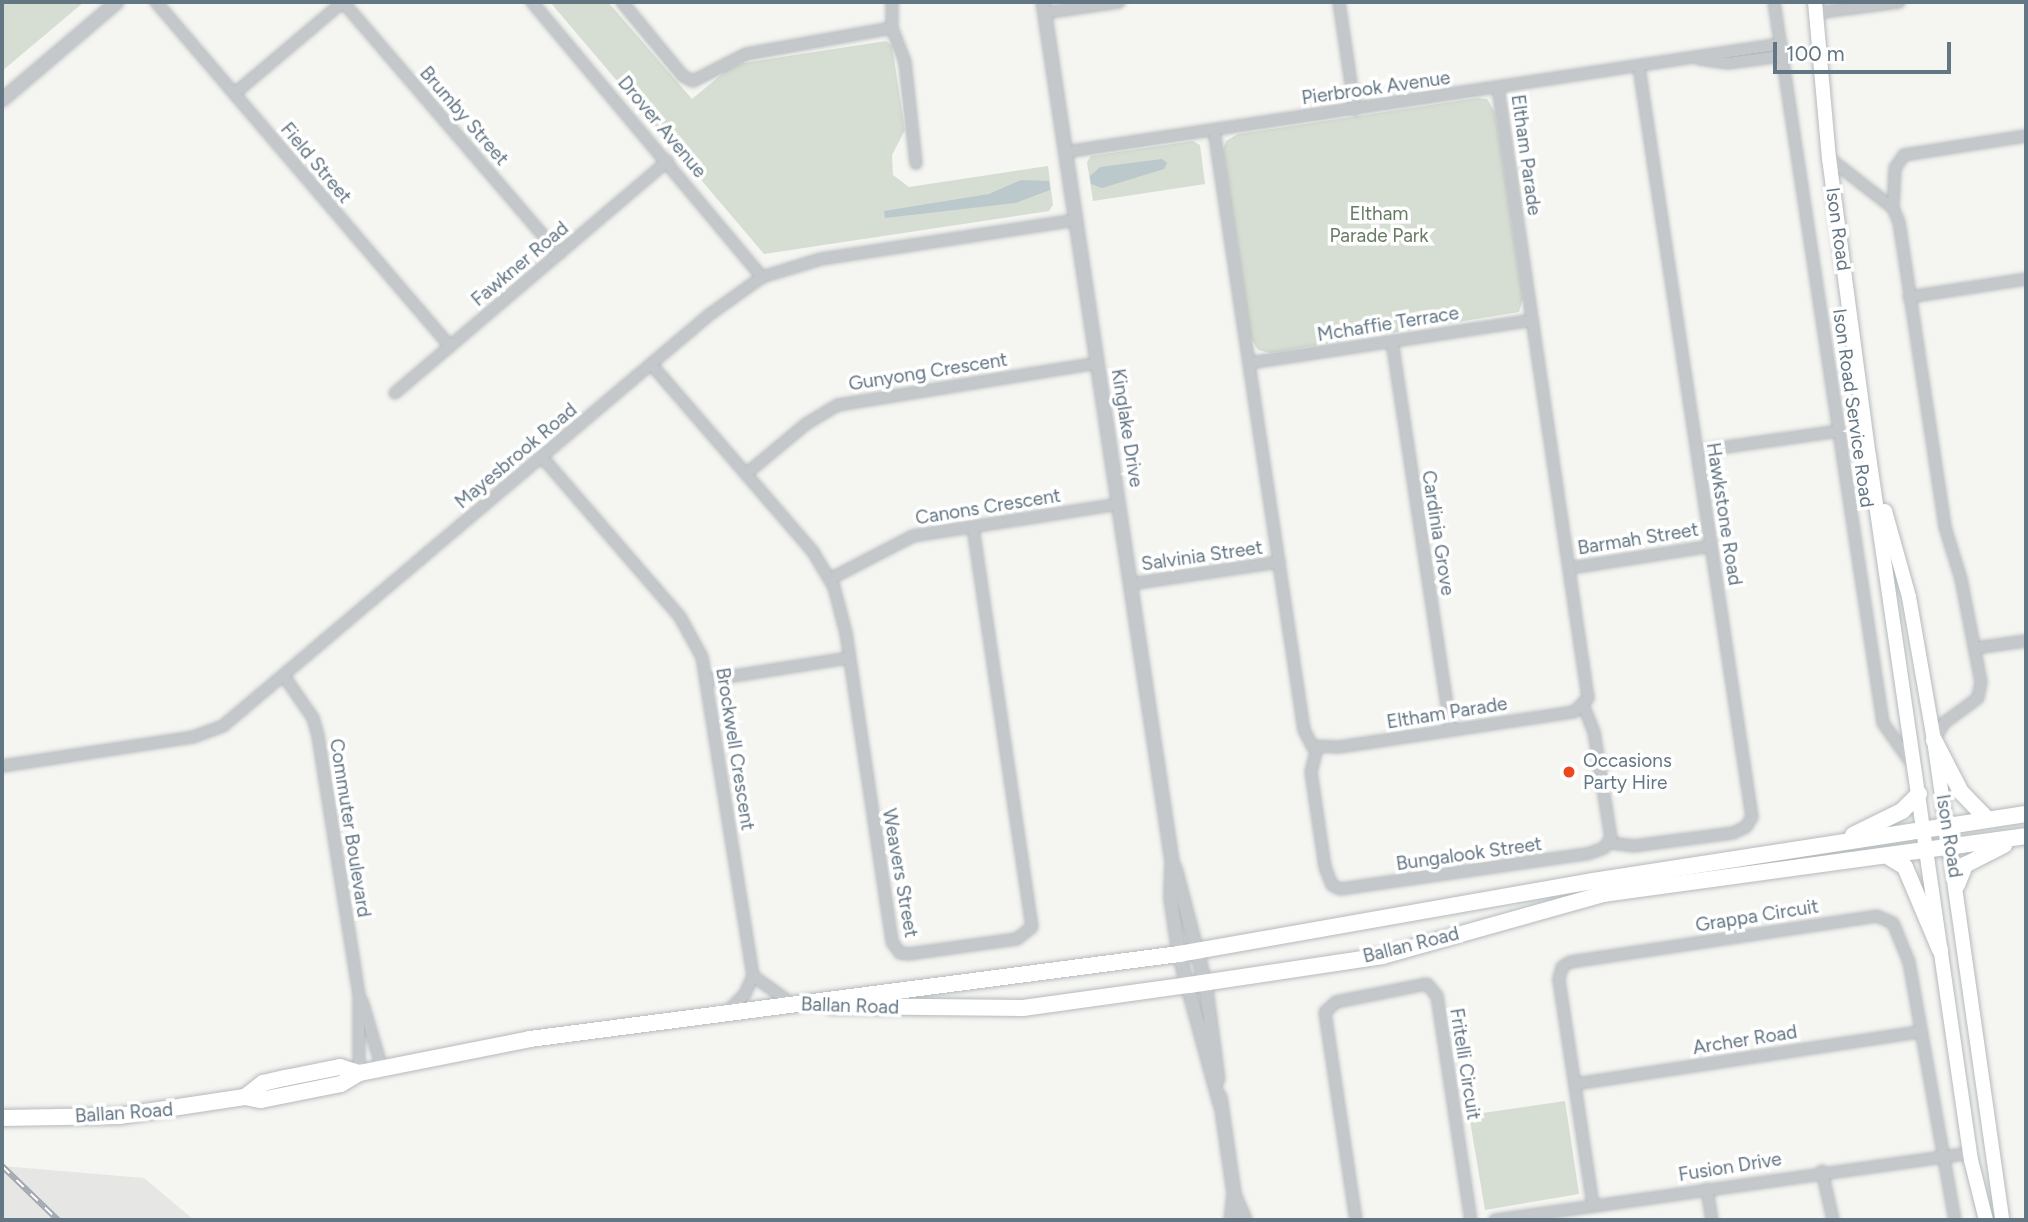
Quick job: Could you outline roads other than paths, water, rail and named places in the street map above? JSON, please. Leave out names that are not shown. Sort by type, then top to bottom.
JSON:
[{"type":"main road","name":"Ison Road","points":[[1815,7],[1829,158],[1869,456],[1970,1153],[1986,1220]]},
{"type":"main road","name":"Ison Road","points":[[1869,456],[1909,597],[1934,740],[1993,1134],[2002,1220]]},
{"type":"main road","points":[[1934,740],[1961,792],[1987,819]]},
{"type":"main road","points":[[1828,845],[1902,811],[1919,794]]},
{"type":"main road","name":"Ballan Road","points":[[2,1118],[119,1116],[245,1097],[263,1083],[340,1067],[359,1073],[530,1039],[791,1003],[998,981],[1179,954],[1593,881],[2026,814]]},
{"type":"main road","points":[[1957,885],[1961,870],[1971,861],[2026,836]]},
{"type":"main road","name":"Ballan Road","points":[[791,1003],[970,1011],[1023,1008],[1383,956],[1603,894],[2026,836]]},
{"type":"main road","points":[[1887,856],[1905,867],[1940,950]]},
{"type":"main road","points":[[1970,1153],[1986,1147],[1993,1134]]},
{"type":"street","points":[[2,100],[117,2]]},
{"type":"street","name":"Field Street","points":[[156,2],[450,346]]},
{"type":"street","points":[[234,93],[343,2]]},
{"type":"street","name":"Brumby Street","points":[[343,2],[559,254]]},
{"type":"street","name":"Drover Avenue","points":[[532,2],[668,161],[762,277]]},
{"type":"street","points":[[622,2],[683,76],[693,81],[746,54],[892,28]]},
{"type":"street","points":[[892,2],[892,28],[905,62],[916,163]]},
{"type":"street","points":[[1043,7],[1119,2]]},
{"type":"street","points":[[1339,2],[1355,110]]},
{"type":"street","name":"Ison Road Service Road","points":[[1774,2],[1883,723],[1915,767]]},
{"type":"street","points":[[1815,7],[1899,2]]},
{"type":"street","name":"Kinglake Drive","points":[[1043,7],[1172,861],[1171,899],[1179,954],[1197,983]]},
{"type":"street","name":"Pierbrook Avenue","points":[[1065,152],[1781,44]]},
{"type":"street","name":"Pierbrook Avenue","points":[[1692,58],[1728,63],[1782,56]]},
{"type":"street","name":"Hawkstone Road","points":[[1610,843],[1633,846],[1732,832],[1750,822],[1639,67]]},
{"type":"street","name":"Eltham Parade","points":[[1317,748],[1451,730],[1584,707],[1588,682],[1498,88]]},
{"type":"street","points":[[1214,130],[1304,730],[1317,748]]},
{"type":"street","points":[[1934,740],[1944,723],[1981,691],[1975,648],[1945,527],[1893,208],[1895,168],[1904,155],[2026,136]]},
{"type":"street","points":[[1829,158],[1893,208]]},
{"type":"street","name":"Fawkner Road","points":[[395,393],[668,161]]},
{"type":"street","name":"Mayesbrook Road","points":[[2,766],[193,737],[223,726],[652,364],[762,277],[821,259],[1076,220]]},
{"type":"street","points":[[1909,297],[2026,279]]},
{"type":"street","name":"Mchaffie Terrace","points":[[1250,363],[1532,320]]},
{"type":"street","name":"Cardinia Grove","points":[[1392,341],[1451,730]]},
{"type":"street","name":"Gunyong Crescent","points":[[746,474],[806,424],[838,405],[1097,363]]},
{"type":"street","name":"Weavers Street","points":[[652,364],[746,474],[830,579],[849,658],[895,948],[918,954],[1025,936],[1032,918],[973,527]]},
{"type":"street","points":[[1697,451],[1840,430]]},
{"type":"street","name":"Brockwell Crescent","points":[[542,457],[680,617],[693,636],[708,680],[752,976]]},
{"type":"street","name":"Canons Crescent","points":[[830,579],[913,536],[1119,504]]},
{"type":"street","name":"Barmah Street","points":[[1571,568],[1711,546]]},
{"type":"street","name":"Salvinia Street","points":[[1130,584],[1279,562]]},
{"type":"street","points":[[1975,648],[2026,641]]},
{"type":"street","points":[[708,680],[849,658]]},
{"type":"street","name":"Commuter Boulevard","points":[[284,676],[304,702],[318,736],[359,994],[382,1068]]},
{"type":"street","points":[[1584,707],[1594,732],[1610,843]]},
{"type":"street","name":"Bungalook Street","points":[[1317,748],[1311,772],[1325,867],[1332,885],[1340,889],[1587,854],[1610,843]]},
{"type":"street","name":"Kinglake Drive","points":[[1172,861],[1185,894],[1196,951],[1197,983]]},
{"type":"street","name":"Grappa Circuit","points":[[1593,1205],[1559,979],[1566,963],[1877,915],[1893,923],[1901,937],[1955,1220]]},
{"type":"street","points":[[725,1013],[745,994],[752,976],[770,993],[791,1003]]},
{"type":"street","points":[[1197,983],[1212,1018],[1220,1104],[1234,1193],[1245,1220]]},
{"type":"street","points":[[1197,983],[1200,1042],[1220,1104]]},
{"type":"street","name":"Fritelli Circuit","points":[[1356,1220],[1325,1012],[1336,1002],[1427,984],[1437,996],[1471,1220]]},
{"type":"street","name":"Commuter Boulevard","points":[[359,994],[359,1073]]},
{"type":"street","name":"Archer Road","points":[[1575,1084],[1920,1032]]},
{"type":"street","name":"Fusion Drive","points":[[1495,1220],[1822,1171],[1970,1153]]},
{"type":"street","points":[[1822,1171],[1833,1220]]},
{"type":"street","points":[[1707,1189],[1712,1220]]},
{"type":"street","points":[[1230,1220],[1234,1193]]},
{"type":"railway","points":[[2,1166],[58,1220]]},
{"type":"place","name":"Occasions Party Hire","points":[[1569,772]]},
{"type":"park label","name":"Eltham Parade Park","points":[[1379,225]]}]
